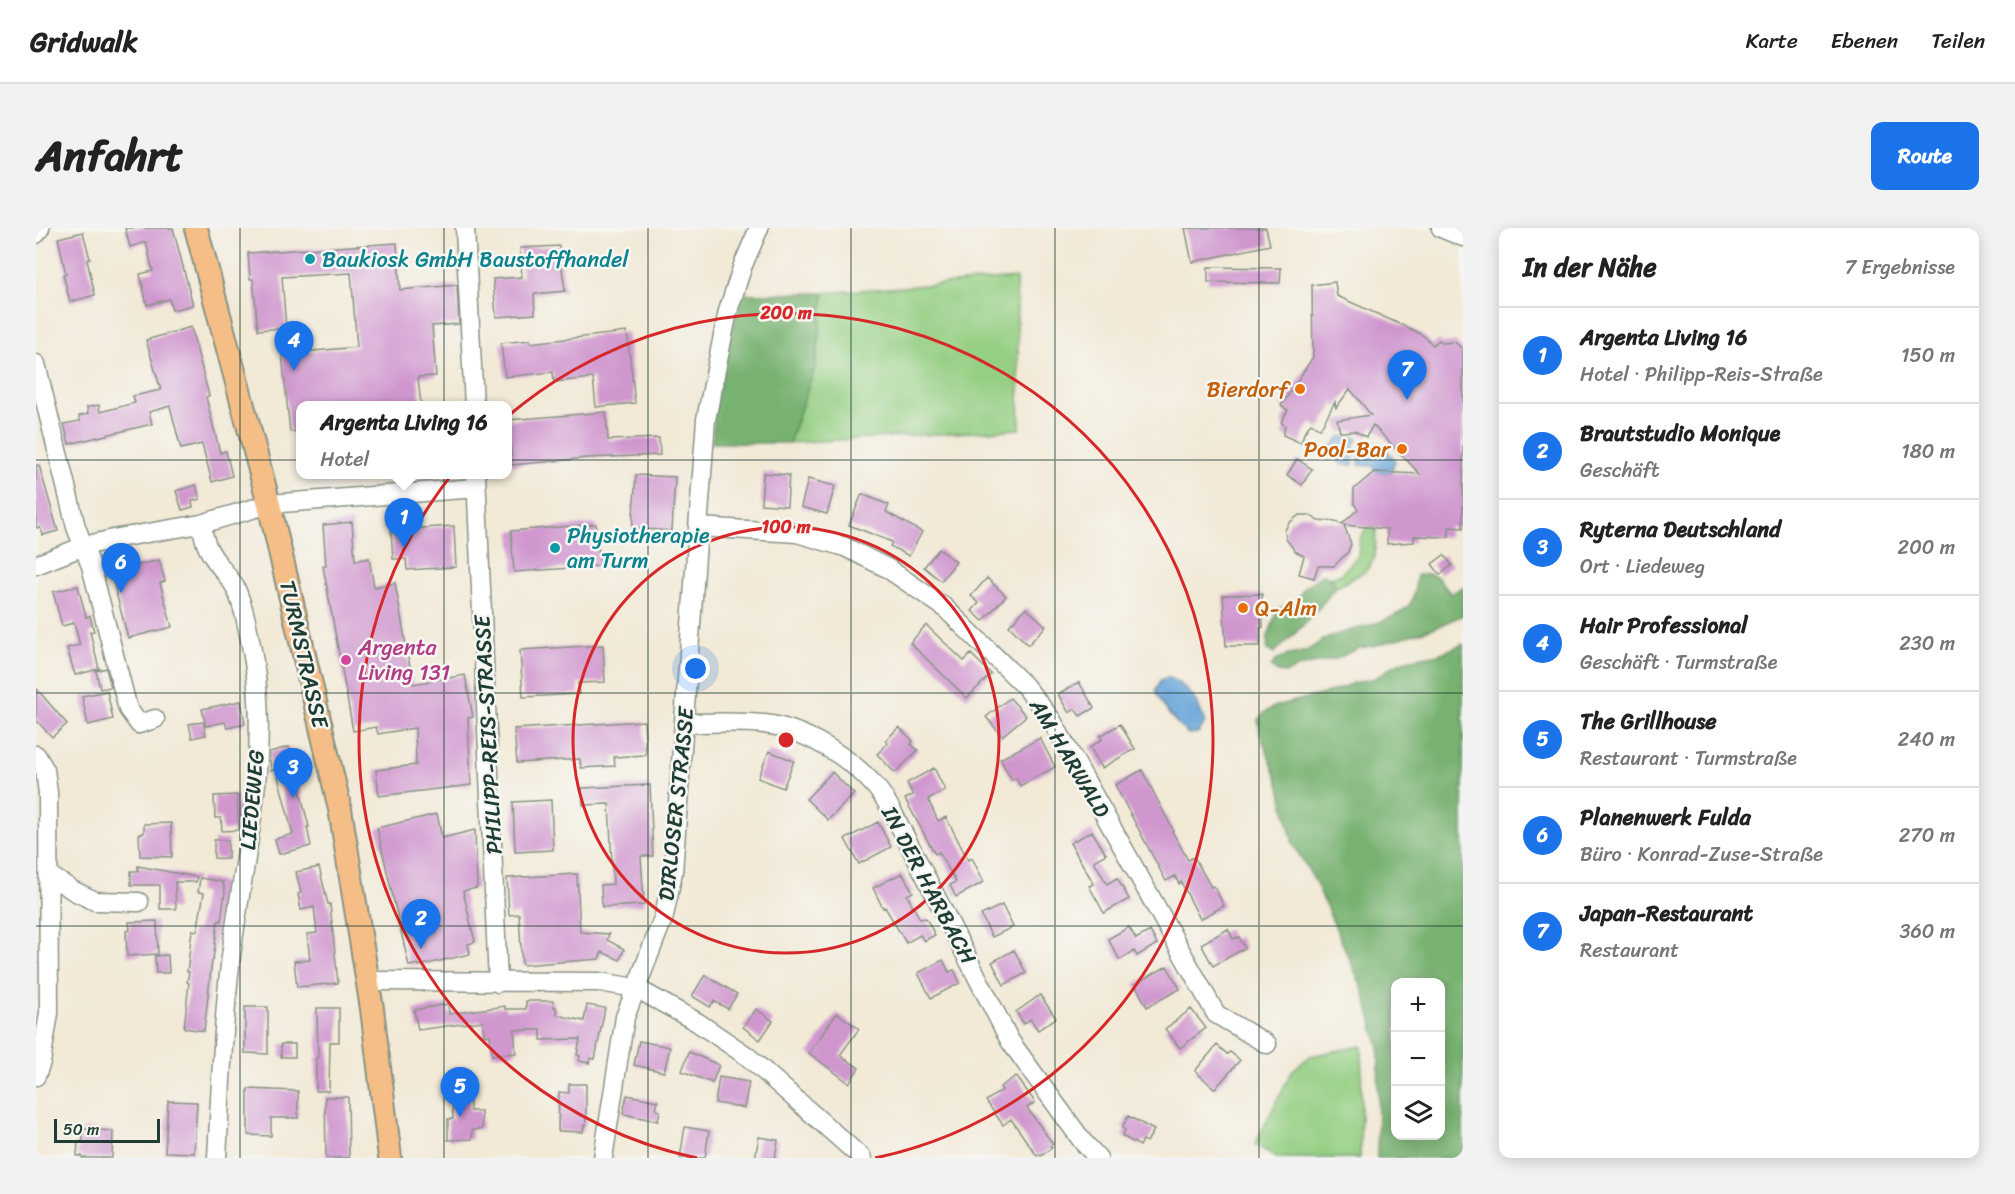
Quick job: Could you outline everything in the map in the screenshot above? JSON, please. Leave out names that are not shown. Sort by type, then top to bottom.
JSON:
[{"type":"main road","name":"TURMSTRASSE","points":[[196,228],[269,504],[340,809],[368,981],[390,1158]]},
{"type":"street","points":[[36,234],[40,228]]},
{"type":"street","points":[[465,228],[474,401]]},
{"type":"street","name":"DIRLOSER STRASSE","points":[[603,1158],[626,1017],[670,895],[685,723],[706,419],[723,334],[735,289],[759,228]]},
{"type":"street","points":[[1441,228],[1463,237]]},
{"type":"street","points":[[36,364],[76,526],[91,566],[128,709],[139,724],[155,719]]},
{"type":"street","name":"PHILIPP-REIS-STRASSE","points":[[269,504],[476,481],[498,982]]},
{"type":"street","points":[[36,565],[84,546],[201,524],[269,504]]},
{"type":"street","name":"LIEDEWEG","points":[[201,524],[207,548],[235,588],[244,616],[254,661],[259,710],[258,764],[249,843],[233,943],[222,1065],[217,1158]]},
{"type":"street","name":"AM HARWALD","points":[[699,527],[797,533],[844,547],[887,568],[944,607],[1025,686],[1051,719],[1216,1014],[1268,1044]]},
{"type":"street","name":"IN DER HARBACH","points":[[685,723],[764,724],[794,731],[822,745],[851,764],[876,786],[893,813],[1010,1041],[1083,1142],[1098,1158]]},
{"type":"street","points":[[36,754],[45,770],[48,793],[49,875],[49,1013],[41,1062],[36,1076]]},
{"type":"street","points":[[49,875],[95,901],[139,902]]},
{"type":"street","points":[[368,981],[599,982],[636,988],[697,1022],[747,1056],[862,1158]]},
{"type":"green space","points":[[1016,278],[1020,429],[789,443],[816,364],[824,293]]},
{"type":"green space","points":[[824,293],[816,364],[789,443],[712,443],[723,367],[744,294]]},
{"type":"green space","points":[[1367,527],[1376,528],[1375,557],[1366,571],[1335,588],[1333,579],[1329,577],[1341,574],[1358,556],[1360,539]]},
{"type":"green space","points":[[1323,574],[1333,579],[1335,588],[1282,646],[1274,653],[1267,650],[1268,637],[1278,609],[1295,601],[1305,587]]},
{"type":"green space","points":[[1428,574],[1437,577],[1451,594],[1463,587],[1463,615],[1434,628],[1359,648],[1336,659],[1302,666],[1286,673],[1278,672],[1271,667],[1281,658],[1307,651],[1327,637],[1390,618],[1409,606],[1413,598],[1417,575]]},
{"type":"green space","points":[[1463,644],[1463,1158],[1377,1158],[1379,1047],[1364,992],[1315,881],[1293,844],[1279,783],[1260,733],[1258,720],[1265,712],[1276,706],[1375,678],[1406,660],[1439,654]]},
{"type":"green space","points":[[1362,1046],[1360,1158],[1276,1158],[1255,1144],[1292,1071],[1310,1056]]},
{"type":"water","points":[[1341,436],[1359,439],[1354,443],[1353,465],[1342,465],[1328,450]]},
{"type":"water","points":[[1374,442],[1377,446],[1381,443],[1395,460],[1391,473],[1377,472],[1373,466],[1359,465],[1360,450]]},
{"type":"water","points":[[1167,677],[1181,685],[1196,701],[1205,723],[1198,733],[1188,734],[1161,703],[1155,691],[1160,681]]},
{"type":"building","points":[[125,228],[173,228],[193,305],[172,310],[169,299],[147,305],[140,274],[153,271],[146,242],[130,247]]},
{"type":"building","points":[[1185,228],[1266,228],[1270,245],[1192,262]]},
{"type":"building","points":[[83,232],[90,259],[87,260],[95,295],[70,302],[58,238]]},
{"type":"building","points":[[397,243],[400,290],[457,285],[459,324],[432,326],[436,376],[418,377],[421,401],[296,401],[296,431],[290,432],[282,354],[357,347],[351,273],[282,277],[286,328],[258,330],[248,253]]},
{"type":"building","points":[[559,246],[565,291],[534,294],[535,314],[496,317],[493,279],[522,277],[520,248]]},
{"type":"building","points":[[1208,267],[1281,268],[1280,283],[1208,282]]},
{"type":"building","points":[[1335,282],[1337,296],[1415,331],[1433,345],[1439,340],[1442,343],[1455,342],[1463,350],[1463,528],[1449,527],[1449,537],[1414,536],[1414,542],[1387,544],[1387,529],[1344,525],[1351,544],[1348,552],[1334,566],[1318,566],[1314,578],[1299,574],[1304,556],[1295,551],[1286,539],[1285,530],[1289,523],[1299,515],[1310,515],[1318,521],[1342,524],[1358,509],[1354,504],[1354,489],[1374,472],[1420,474],[1373,425],[1366,437],[1355,431],[1340,432],[1337,420],[1371,415],[1350,389],[1336,408],[1335,402],[1320,429],[1311,423],[1301,443],[1283,435],[1285,426],[1281,422],[1288,410],[1281,406],[1313,357],[1312,285]]},
{"type":"building","points":[[191,327],[209,396],[206,397],[220,453],[226,451],[232,476],[212,482],[202,444],[181,449],[170,406],[149,412],[152,424],[69,444],[64,424],[80,421],[79,416],[88,414],[87,407],[99,405],[100,412],[135,403],[133,396],[161,390],[146,340]]},
{"type":"building","points":[[627,332],[635,403],[596,407],[593,378],[554,382],[553,372],[505,377],[501,343],[530,340],[530,343]]},
{"type":"building","points":[[606,412],[608,440],[659,438],[660,455],[587,458],[512,465],[512,420]]},
{"type":"building","points":[[1297,459],[1312,469],[1302,485],[1287,475]]},
{"type":"building","points":[[36,465],[39,465],[58,531],[43,535],[40,527],[36,528]]},
{"type":"building","points":[[763,473],[789,475],[787,506],[761,504]]},
{"type":"building","points":[[636,475],[675,477],[672,531],[632,528]]},
{"type":"building","points":[[808,479],[835,486],[827,514],[801,507]]},
{"type":"building","points":[[196,485],[200,499],[192,501],[193,507],[182,510],[176,491]]},
{"type":"building","points":[[862,494],[889,505],[886,512],[922,532],[909,556],[890,546],[892,542],[849,525]]},
{"type":"building","points":[[352,522],[355,561],[369,558],[374,587],[395,583],[413,684],[465,675],[473,717],[468,718],[471,785],[379,796],[376,770],[416,765],[415,728],[378,734],[376,727],[353,731],[323,566],[326,566],[323,525]]},
{"type":"building","name":"Physiotherapie am Turm","points":[[596,524],[600,566],[514,572],[511,531]]},
{"type":"building","points":[[454,526],[456,567],[407,570],[406,559],[393,559],[391,530]]},
{"type":"building","points":[[939,549],[956,562],[941,581],[924,567]]},
{"type":"building","points":[[1444,555],[1452,565],[1440,575],[1432,564]]},
{"type":"building","points":[[124,558],[127,568],[159,560],[165,581],[160,583],[172,627],[128,638],[108,562]]},
{"type":"building","points":[[987,578],[1006,596],[983,621],[972,611],[979,603],[971,596]]},
{"type":"building","points":[[78,586],[86,617],[90,616],[94,631],[90,632],[99,669],[75,675],[67,648],[80,645],[74,623],[62,626],[53,592]]},
{"type":"building","name":"Q-Alm","points":[[1262,594],[1263,627],[1260,628],[1260,646],[1226,646],[1223,595]]},
{"type":"building","points":[[1026,608],[1046,626],[1028,645],[1009,626]]},
{"type":"building","points":[[926,625],[964,661],[971,654],[991,674],[967,698],[910,643]]},
{"type":"building","points":[[603,645],[605,682],[578,683],[579,694],[523,697],[520,650]]},
{"type":"building","points":[[106,668],[111,687],[100,689],[96,671]]},
{"type":"building","points":[[1079,682],[1094,708],[1080,716],[1075,709],[1069,713],[1058,694]]},
{"type":"building","points":[[36,688],[67,724],[52,737],[36,720]]},
{"type":"building","points":[[107,691],[113,719],[88,725],[82,696]]},
{"type":"building","points":[[1010,698],[1026,716],[1002,736],[986,717]]},
{"type":"building","points":[[241,701],[245,724],[227,728],[225,722],[206,726],[202,709]]},
{"type":"building","points":[[644,721],[646,755],[614,757],[615,766],[581,768],[580,759],[517,763],[514,729]]},
{"type":"building","points":[[203,722],[206,735],[192,738],[189,724]]},
{"type":"building","points":[[1120,724],[1135,749],[1102,768],[1090,747],[1102,739],[1100,736]]},
{"type":"building","points":[[899,727],[913,741],[911,744],[918,750],[895,773],[877,754],[888,743],[885,741]]},
{"type":"building","points":[[1040,738],[1055,767],[1020,786],[1016,778],[1012,780],[1000,759]]},
{"type":"building","points":[[289,747],[309,827],[307,827],[311,846],[279,854],[275,839],[293,834],[276,769],[271,770],[269,752]]},
{"type":"building","points":[[769,751],[794,761],[783,788],[758,778]]},
{"type":"building","points":[[934,768],[945,790],[928,799],[938,821],[946,817],[968,860],[972,858],[984,882],[956,897],[950,885],[956,882],[939,852],[935,854],[905,799],[913,795],[907,783]]},
{"type":"building","points":[[1142,770],[1188,860],[1194,857],[1211,887],[1214,886],[1224,906],[1200,919],[1181,882],[1179,884],[1175,876],[1166,881],[1115,785]]},
{"type":"building","points":[[832,772],[854,794],[828,820],[806,799]]},
{"type":"building","points":[[650,785],[653,856],[641,856],[644,905],[602,907],[601,885],[613,884],[609,804],[583,805],[582,788]]},
{"type":"building","points":[[237,795],[239,830],[222,831],[221,818],[215,818],[214,796]]},
{"type":"building","points":[[551,800],[553,850],[515,852],[513,802]]},
{"type":"building","points":[[437,814],[442,838],[475,830],[477,888],[463,891],[475,942],[468,944],[470,954],[419,966],[418,964],[409,966],[377,828]]},
{"type":"building","points":[[878,822],[891,847],[859,864],[845,839]]},
{"type":"building","points":[[171,823],[172,857],[140,856],[139,834],[144,833],[144,824]]},
{"type":"building","points":[[1092,831],[1106,854],[1094,861],[1107,884],[1117,878],[1129,899],[1104,913],[1089,886],[1094,884],[1070,843]]},
{"type":"building","points":[[214,840],[228,840],[228,859],[214,858]]},
{"type":"building","points":[[138,866],[197,877],[196,882],[175,882],[176,909],[160,909],[160,885],[131,885],[131,871],[138,871]]},
{"type":"building","points":[[319,867],[328,904],[330,904],[338,983],[297,987],[294,961],[310,960],[307,934],[317,933],[314,907],[301,910],[298,894],[301,893],[296,872]]},
{"type":"building","points":[[902,873],[913,892],[907,895],[920,919],[926,918],[935,935],[924,941],[920,935],[906,943],[873,888]]},
{"type":"building","points":[[577,874],[580,932],[609,934],[607,940],[624,949],[620,960],[602,952],[599,959],[522,965],[519,914],[509,915],[507,878]]},
{"type":"building","points":[[200,878],[223,882],[225,892],[212,960],[204,1031],[184,1028],[192,930],[197,931],[204,893],[198,892]]},
{"type":"building","points":[[1002,905],[1013,927],[992,937],[981,915]]},
{"type":"building","points":[[157,921],[158,954],[127,956],[126,931],[130,930],[129,922]]},
{"type":"building","points":[[1129,927],[1136,939],[1150,931],[1157,944],[1137,956],[1134,951],[1120,960],[1108,939]]},
{"type":"building","points":[[1228,929],[1233,939],[1239,937],[1245,948],[1213,966],[1201,944]]},
{"type":"building","points":[[1014,950],[1026,973],[1004,985],[992,962]]},
{"type":"building","points":[[168,955],[169,973],[156,973],[155,956]]},
{"type":"building","points":[[943,960],[949,972],[954,970],[960,983],[931,998],[918,973]]},
{"type":"building","points":[[1167,966],[1180,989],[1147,1007],[1135,984]]},
{"type":"building","points":[[705,975],[737,994],[728,1009],[714,1001],[710,1007],[692,996]]},
{"type":"building","points":[[1040,995],[1056,1018],[1038,1030],[1030,1019],[1024,1024],[1016,1012]]},
{"type":"building","points":[[526,1001],[553,1001],[557,1015],[584,1021],[587,1005],[605,1008],[595,1059],[590,1058],[589,1063],[579,1061],[580,1056],[577,1055],[580,1039],[541,1040],[541,1030],[514,1030],[516,1053],[492,1055],[490,1035],[484,1036],[483,1021],[418,1030],[414,1010],[448,1004],[449,1014],[505,1006],[505,1009],[526,1009]]},
{"type":"building","points":[[245,1007],[268,1007],[268,1054],[245,1053]]},
{"type":"building","points":[[317,1008],[339,1008],[339,1042],[330,1042],[329,1091],[316,1091]]},
{"type":"building","points":[[756,1009],[773,1021],[760,1040],[743,1027]]},
{"type":"building","points":[[1191,1009],[1206,1028],[1180,1048],[1165,1029]]},
{"type":"building","points":[[837,1013],[859,1029],[840,1055],[859,1068],[849,1083],[809,1053]]},
{"type":"building","points":[[639,1041],[670,1047],[664,1072],[634,1065]]},
{"type":"building","points":[[281,1044],[295,1044],[295,1057],[281,1057]]},
{"type":"building","points":[[1217,1045],[1227,1054],[1230,1052],[1240,1060],[1215,1089],[1195,1071]]},
{"type":"building","points":[[689,1052],[719,1065],[712,1083],[682,1071]]},
{"type":"building","points":[[1016,1076],[1035,1102],[1027,1108],[1053,1144],[1050,1146],[1052,1148],[1041,1156],[1039,1154],[1037,1156],[1011,1119],[1003,1125],[986,1101]]},
{"type":"building","points":[[719,1077],[749,1082],[744,1108],[715,1103]]},
{"type":"building","points":[[469,1078],[470,1111],[481,1111],[482,1129],[472,1130],[472,1139],[448,1140],[448,1119],[453,1119],[452,1097],[457,1097],[456,1079]]},
{"type":"building","points":[[569,1084],[586,1084],[586,1125],[584,1125],[583,1132],[558,1131],[559,1092],[569,1093]]},
{"type":"building","points":[[248,1089],[298,1091],[298,1118],[271,1118],[271,1136],[248,1135]]},
{"type":"building","points":[[627,1095],[658,1101],[656,1110],[660,1111],[658,1121],[623,1114]]},
{"type":"building","points":[[325,1097],[348,1097],[349,1158],[326,1158]]},
{"type":"building","points":[[168,1101],[197,1102],[194,1153],[165,1152]]},
{"type":"building","points":[[1128,1116],[1154,1130],[1147,1142],[1143,1140],[1140,1146],[1122,1136],[1125,1130],[1122,1128]]},
{"type":"building","points":[[685,1127],[709,1131],[705,1158],[680,1158]]},
{"type":"building","points":[[83,1129],[113,1131],[112,1158],[77,1156],[78,1142],[83,1141]]},
{"type":"building","points":[[759,1137],[778,1140],[775,1158],[755,1158]]},
{"type":"place","name":"Baukiosk GmbH Baustoffhandel","points":[[310,259]]},
{"type":"place","name":"Hair Professional","points":[[294,371]]},
{"type":"place","name":"Bierdorf","points":[[1300,389]]},
{"type":"place","name":"Japan-Restaurant","points":[[1407,400]]},
{"type":"place","name":"Pool-Bar","points":[[1402,449]]},
{"type":"place","name":"Argenta Living 16","points":[[404,548]]},
{"type":"place","name":"Physiotherapie am Turm","points":[[555,548]]},
{"type":"place","name":"Planenwerk Fulda","points":[[121,593]]},
{"type":"place","name":"Q-Alm","points":[[1243,608]]},
{"type":"place","name":"Argenta Living 131","points":[[346,660]]},
{"type":"place","name":"Ryterna Deutschland","points":[[293,798]]},
{"type":"place","name":"Brautstudio Monique","points":[[421,949]]},
{"type":"place","name":"The Grillhouse","points":[[460,1117]]}]
